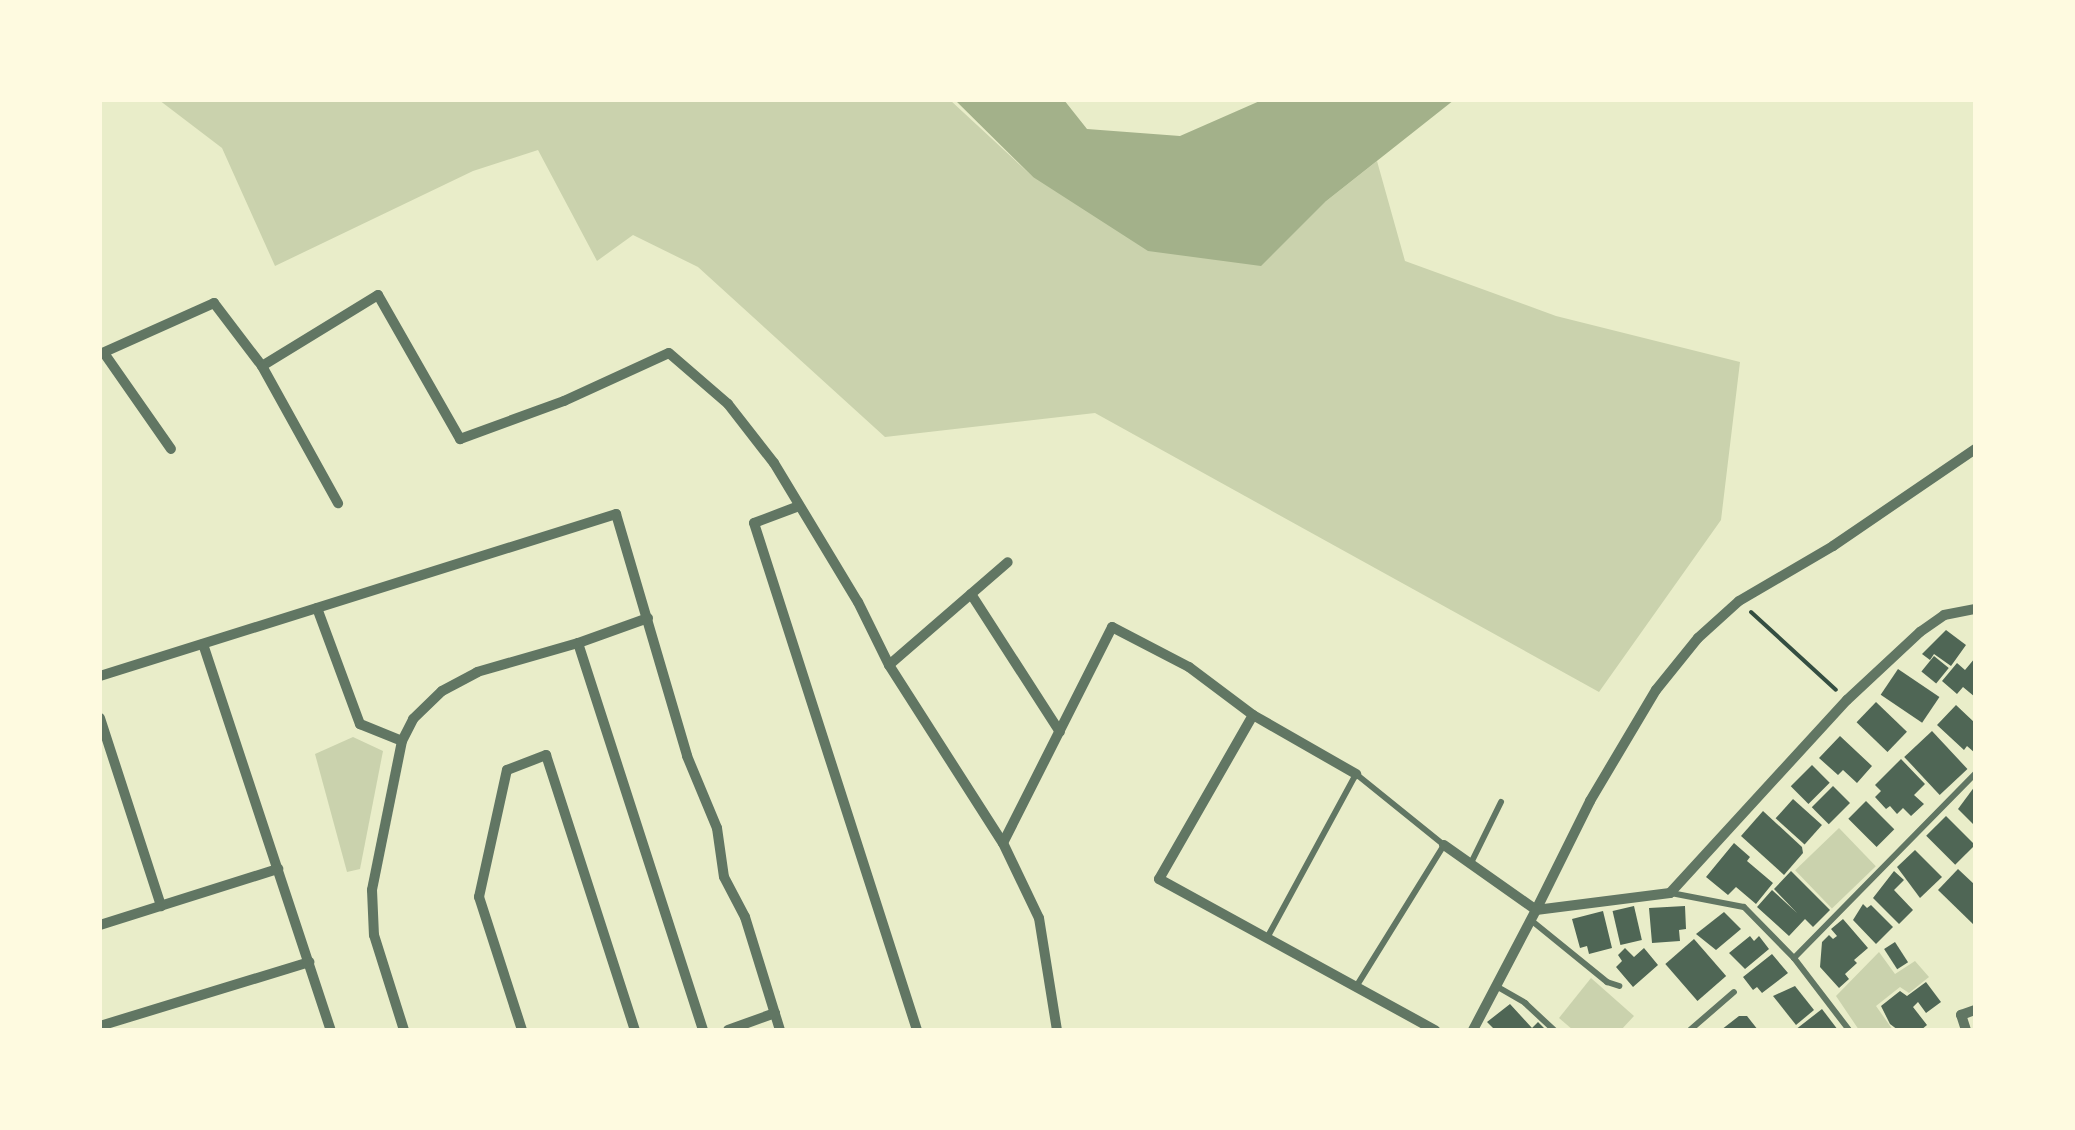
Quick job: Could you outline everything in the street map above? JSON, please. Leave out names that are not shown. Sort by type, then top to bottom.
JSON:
[{"type":"street","points":[[262,366],[378,295],[460,440],[564,400],[669,353],[728,404],[799,506],[858,602],[888,665],[1003,844],[1039,918],[1057,1030]]},
{"type":"street","points":[[171,448],[102,353],[214,303],[262,366],[338,504]]},
{"type":"street","points":[[1473,1030],[1590,800],[1656,690],[1698,638],[1738,601],[1864,526],[1975,449]]},
{"type":"street","points":[[799,506],[754,522],[916,1030]]},
{"type":"street","points":[[100,676],[616,514],[687,756],[716,828],[724,877],[745,918],[780,1030]]},
{"type":"street","points":[[888,665],[1008,562]]},
{"type":"street","points":[[971,594],[1060,732]]},
{"type":"street","points":[[317,608],[360,724],[402,741]]},
{"type":"street","points":[[1444,845],[1533,915],[1670,893],[1847,700],[1920,632],[1944,615],[1975,609]]},
{"type":"street","points":[[404,1030],[374,935],[372,890],[402,741],[412,719],[442,691],[477,672],[648,618]]},
{"type":"street","points":[[1003,844],[1112,627],[1189,666],[1253,714],[1356,774]]},
{"type":"street","points":[[578,643],[704,1030]]},
{"type":"street","points":[[202,644],[331,1030]]},
{"type":"street","points":[[1253,714],[1159,879],[1436,1030]]},
{"type":"street","points":[[100,718],[161,906]]},
{"type":"street","points":[[522,1030],[479,897],[507,770],[546,755],[635,1030]]},
{"type":"street","points":[[100,926],[278,869]]},
{"type":"street","points":[[100,1026],[308,962]]},
{"type":"street","points":[[1966,1030],[1962,1016],[1975,1010]]},
{"type":"street","points":[[728,1030],[775,1013]]},
{"type":"lane","points":[[1267,938],[1356,774],[1444,845],[1356,987]]},
{"type":"lane","points":[[1794,958],[1975,774]]},
{"type":"lane","points":[[1471,864],[1501,802]]},
{"type":"lane","points":[[1670,893],[1744,907],[1794,958],[1850,1030]]},
{"type":"lane","points":[[1533,915],[1607,982],[1619,986]]},
{"type":"lane","points":[[1495,985],[1524,1003],[1554,1030]]},
{"type":"lane","points":[[1690,1030],[1734,992]]},
{"type":"path","points":[[1738,601],[1847,700]]},
{"type":"shaded area","points":[[159,100],[950,100],[1033,177],[1325,202],[1377,161],[1405,261],[1556,316],[1740,362],[1721,520],[1599,692],[1095,413],[885,437],[698,267],[633,235],[597,261],[538,150],[473,171],[275,266],[222,148]]},
{"type":"shaded area","points":[[955,100],[1064,100],[1087,129],[1180,136],[1262,100],[1454,100],[1325,202],[1261,266],[1148,251],[1033,177]]},
{"type":"shaded area","points":[[353,737],[383,751],[360,869],[347,872],[315,754]]},
{"type":"shaded area","points":[[1839,828],[1876,866],[1832,908],[1795,870]]},
{"type":"shaded area","points":[[1879,952],[1895,974],[1915,961],[1929,977],[1909,993],[1900,987],[1876,1006],[1893,1030],[1859,1030],[1836,996]]},
{"type":"shaded area","points":[[1591,978],[1634,1016],[1621,1030],[1573,1030],[1559,1018]]},
{"type":"building","points":[[1946,630],[1966,645],[1951,666],[1934,654],[1930,660],[1922,654]]},
{"type":"building","points":[[1934,656],[1949,668],[1936,684],[1921,672]]},
{"type":"building","points":[[1975,658],[1975,697],[1963,687],[1957,694],[1942,681],[1957,663],[1965,670]]},
{"type":"building","points":[[1898,669],[1939,697],[1922,723],[1881,695]]},
{"type":"building","points":[[1876,702],[1907,732],[1887,752],[1857,722]]},
{"type":"building","points":[[1956,705],[1975,723],[1975,753],[1967,746],[1964,750],[1937,725]]},
{"type":"building","points":[[1932,731],[1967,769],[1940,795],[1904,757]]},
{"type":"building","points":[[1840,736],[1872,766],[1857,783],[1843,770],[1838,775],[1819,758]]},
{"type":"building","points":[[1901,759],[1925,784],[1914,795],[1924,804],[1911,816],[1903,808],[1897,814],[1890,806],[1886,809],[1875,797],[1881,791],[1875,785]]},
{"type":"building","points":[[1812,765],[1830,783],[1808,804],[1791,786]]},
{"type":"building","points":[[1833,786],[1850,803],[1829,824],[1812,807]]},
{"type":"building","points":[[1975,786],[1975,826],[1958,809]]},
{"type":"building","points":[[1793,799],[1822,825],[1805,844],[1776,818]]},
{"type":"building","points":[[1866,801],[1894,829],[1877,847],[1848,819]]},
{"type":"building","points":[[1763,811],[1802,847],[1803,853],[1784,875],[1741,836]]},
{"type":"building","points":[[1946,816],[1975,845],[1955,865],[1926,836]]},
{"type":"building","points":[[1734,843],[1750,857],[1747,861],[1773,883],[1756,904],[1736,887],[1728,895],[1706,877]]},
{"type":"building","points":[[1915,850],[1942,877],[1920,898],[1897,867]]},
{"type":"building","points":[[1958,869],[1975,885],[1975,926],[1938,890]]},
{"type":"building","points":[[1791,871],[1830,910],[1813,927],[1805,919],[1789,936],[1757,907],[1772,890],[1797,913],[1774,889]]},
{"type":"building","points":[[1894,871],[1904,880],[1894,890],[1913,910],[1899,924],[1873,898]]},
{"type":"building","points":[[1863,904],[1867,908],[1871,905],[1893,927],[1876,944],[1853,920]]},
{"type":"building","points":[[1634,906],[1642,940],[1620,945],[1613,911]]},
{"type":"building","points":[[1685,906],[1686,929],[1679,930],[1680,941],[1652,943],[1649,908]]},
{"type":"building","points":[[1603,911],[1612,948],[1589,954],[1587,946],[1580,948],[1572,919]]},
{"type":"building","points":[[1724,912],[1741,929],[1716,950],[1696,934]]},
{"type":"building","points":[[1843,919],[1868,948],[1854,960],[1857,963],[1845,974],[1849,979],[1839,988],[1820,967],[1822,942],[1829,935],[1833,939],[1837,936],[1831,929]]},
{"type":"building","points":[[1750,936],[1754,941],[1759,936],[1769,949],[1745,969],[1729,953]]},
{"type":"building","points":[[1694,939],[1726,976],[1697,1001],[1665,964]]},
{"type":"building","points":[[1895,942],[1908,962],[1897,969],[1884,949]]},
{"type":"building","points":[[1625,948],[1634,957],[1644,948],[1658,965],[1633,987],[1616,967],[1622,961],[1618,955]]},
{"type":"building","points":[[1772,954],[1788,973],[1762,993],[1757,987],[1753,990],[1743,977]]},
{"type":"building","points":[[1926,982],[1941,1002],[1926,1013],[1918,1002],[1913,1007],[1927,1025],[1921,1030],[1898,1030],[1890,1024],[1881,1006],[1900,991],[1907,996]]},
{"type":"building","points":[[1795,986],[1814,1010],[1796,1025],[1773,996]]},
{"type":"building","points":[[1510,1004],[1532,1028],[1538,1022],[1546,1030],[1495,1030],[1487,1022]]},
{"type":"building","points":[[1822,1009],[1838,1030],[1795,1030]]},
{"type":"building","points":[[1739,1016],[1747,1016],[1758,1030],[1721,1030]]}]
